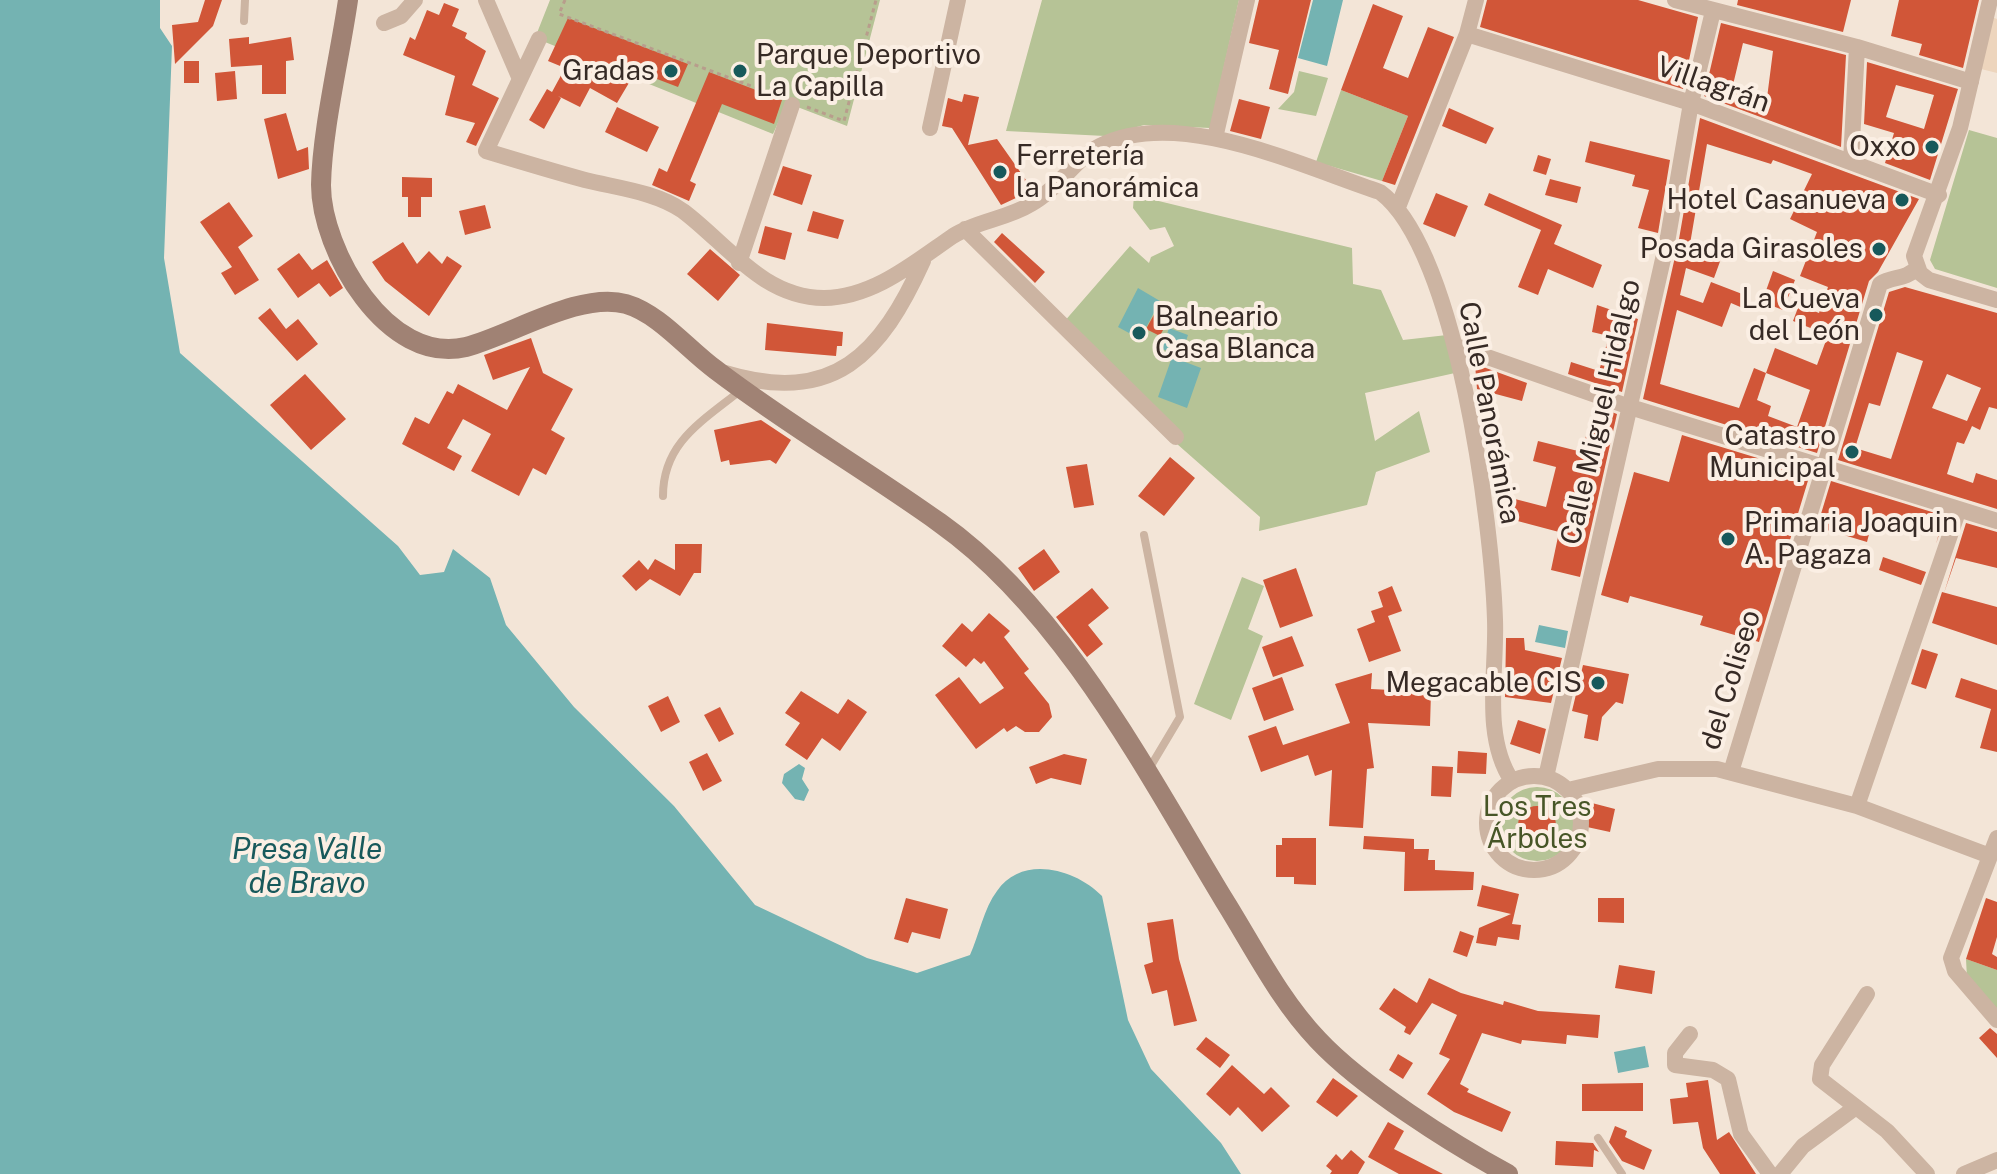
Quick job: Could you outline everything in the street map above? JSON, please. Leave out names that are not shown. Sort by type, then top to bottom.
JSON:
[{"type":"main road","points":[[348,0],[322,172],[323,203],[329,230],[350,274],[381,319],[416,341],[463,348],[583,305],[609,301],[642,311],[714,370],[972,548],[1072,660],[1146,773],[1255,955],[1317,1039],[1349,1069],[1508,1174]]},
{"type":"street","points":[[384,23],[401,16],[415,0]]},
{"type":"street","points":[[486,0],[520,79]]},
{"type":"street","points":[[930,128],[958,0]]},
{"type":"street","points":[[1215,138],[1247,0]]},
{"type":"street","points":[[539,39],[486,151],[670,204],[739,263],[783,289],[824,298],[860,291],[923,261],[965,229],[989,223],[1031,204],[1062,182],[1095,148],[1112,140],[1162,130],[1215,138],[1380,192],[1398,207],[1467,34],[1476,0]]},
{"type":"street","points":[[1675,0],[1722,9],[1971,82]]},
{"type":"street","points":[[1990,0],[1939,195],[1917,244],[1917,268],[1929,280],[1997,300]]},
{"type":"street","name":"Calle Miguel Hidalgo","points":[[1546,777],[1627,406],[1668,237],[1691,103],[1722,9]]},
{"type":"street","name":"Villagrán","points":[[1467,34],[1691,103],[1939,195]]},
{"type":"street","points":[[1851,161],[1857,47]]},
{"type":"street","points":[[739,263],[792,103]]},
{"type":"street","name":"Calle Panorámica","points":[[1398,207],[1442,299],[1456,346],[1483,487],[1495,618],[1497,745],[1512,781]]},
{"type":"street","points":[[965,229],[1076,342],[1176,437]]},
{"type":"street","points":[[714,370],[742,378],[789,383],[839,369],[882,336],[903,304],[923,261]]},
{"type":"street","name":"del Coliseo","points":[[1731,772],[1880,284],[1888,279],[1906,278],[1917,268]]},
{"type":"street","points":[[1456,346],[1627,406],[1997,521]]},
{"type":"street","points":[[1857,806],[1959,509]]},
{"type":"street","points":[[1568,790],[1658,769],[1704,767],[1857,806],[1990,856]]},
{"type":"street","points":[[1529,776],[1546,777],[1568,790],[1581,817],[1576,846],[1557,865],[1530,870],[1505,860],[1489,839],[1488,812],[1501,789],[1512,781],[1529,776]]},
{"type":"street","points":[[1997,838],[1952,945],[1951,958],[1955,971],[1997,1020]]},
{"type":"street","points":[[1867,994],[1820,1073],[1824,1086],[1887,1131],[1927,1174]]},
{"type":"street","points":[[1690,1034],[1675,1053],[1675,1065],[1713,1070],[1728,1079],[1741,1134],[1770,1174]]},
{"type":"street","points":[[1780,1174],[1803,1146],[1856,1107]]},
{"type":"street","points":[[1964,1174],[1997,1160]]},
{"type":"lane","points":[[244,21],[245,0]]},
{"type":"lane","points":[[663,496],[663,474],[673,452],[686,435],[742,389]]},
{"type":"lane","points":[[1144,535],[1180,717],[1146,773]]},
{"type":"lane","points":[[1598,1138],[1622,1174]]},
{"type":"path","points":[[565,0],[559,14],[844,121],[876,0]]},
{"type":"green space","name":"Parque Deportivo La Capilla","points":[[550,0],[880,0],[847,126],[787,103],[773,134],[535,38]]},
{"type":"green space","points":[[1042,0],[1239,0],[1210,128],[1144,125],[1105,136],[1006,131]]},
{"type":"green space","points":[[1299,71],[1328,78],[1316,116],[1278,109],[1294,92]]},
{"type":"green space","points":[[1341,90],[1408,116],[1382,181],[1316,162]]},
{"type":"green space","points":[[1969,130],[1997,138],[1997,288],[1935,269],[1930,260]]},
{"type":"green space","points":[[1134,195],[1352,248],[1353,284],[1381,290],[1403,340],[1447,335],[1455,373],[1365,393],[1375,441],[1419,411],[1430,452],[1376,472],[1367,505],[1259,531],[1260,517],[1160,429],[1063,323],[1130,246],[1149,263],[1151,257],[1174,246],[1165,227],[1150,230],[1133,208]]},
{"type":"green space","points":[[1242,577],[1264,586],[1248,629],[1263,636],[1231,720],[1194,704]]},
{"type":"green space","name":"Los Tres Árboles","points":[[1537,787],[1551,790],[1563,798],[1571,810],[1574,824],[1571,838],[1563,850],[1551,858],[1537,861],[1523,858],[1511,850],[1503,838],[1500,824],[1503,810],[1511,798],[1523,790]]},
{"type":"green space","points":[[1966,959],[1997,970],[1997,1014],[1967,978]]},
{"type":"shaded area","points":[[1992,17],[1997,19],[1997,73],[1981,69]]},
{"type":"water","name":"Presa Valle de Bravo","points":[[0,0],[160,0],[160,28],[172,46],[164,258],[180,353],[398,546],[420,575],[444,572],[453,549],[490,578],[506,625],[574,707],[674,806],[755,905],[867,958],[917,973],[970,955],[989,905],[1008,879],[1034,869],[1064,873],[1078,879],[1102,896],[1128,1020],[1151,1069],[1221,1143],[1241,1174],[0,1174]]},
{"type":"water","points":[[1313,0],[1343,0],[1327,66],[1298,58]]},
{"type":"water","points":[[1138,288],[1160,301],[1140,339],[1118,327]]},
{"type":"water","points":[[1169,328],[1188,335],[1181,356],[1162,349]]},
{"type":"water","points":[[1172,357],[1201,368],[1187,408],[1158,397]]},
{"type":"water","points":[[1539,625],[1568,631],[1565,648],[1535,642]]},
{"type":"water","points":[[799,764],[805,768],[802,779],[809,790],[804,801],[795,799],[782,783],[784,774]]},
{"type":"water","points":[[1645,1046],[1649,1067],[1618,1073],[1614,1052]]},
{"type":"building","points":[[205,0],[222,0],[213,26],[175,64],[172,25],[198,22]]},
{"type":"building","points":[[1259,0],[1311,0],[1288,94],[1269,89],[1279,50],[1249,43]]},
{"type":"building","points":[[1487,0],[1638,0],[1698,17],[1683,89],[1480,27]]},
{"type":"building","points":[[1738,0],[1851,0],[1843,32],[1737,5]]},
{"type":"building","points":[[1899,0],[1979,0],[1963,68],[1919,55],[1922,44],[1891,36]]},
{"type":"building","points":[[444,3],[459,9],[452,26],[467,33],[465,38],[486,51],[472,85],[499,98],[476,146],[466,142],[475,123],[445,115],[455,76],[403,55],[410,37],[415,40],[427,10],[439,15]]},
{"type":"building","points":[[1373,4],[1403,16],[1383,68],[1408,78],[1428,27],[1454,37],[1395,185],[1382,181],[1408,116],[1341,90]]},
{"type":"building","points":[[568,18],[688,64],[678,87],[636,71],[617,103],[590,88],[580,107],[558,96],[561,98],[544,129],[529,120],[547,89],[552,92],[565,68],[548,61]]},
{"type":"building","points":[[1721,23],[1846,55],[1841,147],[1704,96]],"holes":[[[1743,43],[1773,51],[1767,98],[1732,89]]]},
{"type":"building","points":[[249,37],[249,44],[291,37],[294,60],[286,61],[286,94],[262,94],[262,65],[231,67],[229,39]]},
{"type":"building","points":[[184,61],[199,61],[199,83],[184,83]]},
{"type":"building","points":[[1867,62],[1958,89],[1930,180],[1885,163],[1894,133],[1864,124]],"holes":[[[1896,85],[1934,95],[1924,129],[1886,117]]]},
{"type":"building","points":[[235,71],[237,99],[217,101],[215,73]]},
{"type":"building","points":[[709,72],[782,100],[774,124],[722,104],[690,181],[696,184],[689,201],[652,185],[659,168],[667,172]]},
{"type":"building","name":"Ferretería la Panorámica","points":[[964,94],[979,97],[968,145],[997,139],[1033,190],[1001,205],[952,128],[942,126],[948,98],[962,102]]},
{"type":"building","points":[[1239,99],[1270,107],[1261,139],[1230,131]]},
{"type":"building","points":[[617,107],[659,127],[647,152],[605,132]]},
{"type":"building","points":[[1449,108],[1494,128],[1486,144],[1442,126]]},
{"type":"building","points":[[286,113],[297,151],[308,147],[309,169],[278,179],[264,119]]},
{"type":"building","points":[[1700,118],[1919,199],[1878,272],[1869,281],[1817,453],[1643,399],[1679,239]],"holes":[[[1707,144],[1771,164],[1773,160],[1812,174],[1790,219],[1817,232],[1800,276],[1828,287],[1819,313],[1799,305],[1793,321],[1828,335],[1817,365],[1775,348],[1766,373],[1754,368],[1739,408],[1660,384],[1677,310],[1722,327],[1731,303],[1745,309],[1750,297],[1711,282],[1703,303],[1680,295],[1686,268],[1714,278],[1722,256],[1690,244]],[[1766,373],[1810,390],[1797,427],[1768,416],[1771,406],[1757,400]]]},
{"type":"building","points":[[1590,141],[1670,160],[1658,233],[1638,228],[1649,190],[1632,186],[1635,175],[1585,162]]},
{"type":"building","points":[[1538,155],[1551,159],[1546,175],[1533,171]]},
{"type":"building","points":[[783,166],[812,175],[802,205],[773,195]]},
{"type":"building","points":[[402,177],[432,178],[432,197],[421,197],[421,217],[408,217],[408,197],[402,197]]},
{"type":"building","points":[[1550,179],[1581,187],[1577,203],[1545,195]]},
{"type":"building","points":[[1436,193],[1468,206],[1455,237],[1423,224]]},
{"type":"building","points":[[1489,193],[1562,225],[1554,244],[1602,265],[1593,288],[1548,269],[1538,295],[1518,287],[1541,230],[1484,205]]},
{"type":"building","points":[[229,202],[253,236],[238,247],[259,280],[235,295],[221,273],[232,267],[200,222]]},
{"type":"building","points":[[485,205],[491,228],[465,235],[459,211]]},
{"type":"building","points":[[813,211],[844,220],[838,239],[807,231]]},
{"type":"building","points":[[765,226],[792,233],[785,260],[758,253]]},
{"type":"building","points":[[1002,233],[1045,272],[1035,283],[994,242]]},
{"type":"building","points":[[403,242],[417,264],[429,251],[442,264],[447,256],[462,266],[429,316],[385,281],[372,262]]},
{"type":"building","points":[[710,249],[740,275],[718,301],[687,274]]},
{"type":"building","points":[[299,253],[312,270],[327,260],[343,288],[330,297],[319,283],[298,298],[277,269]]},
{"type":"building","points":[[1773,271],[1795,280],[1783,310],[1762,302]]},
{"type":"building","points":[[1905,287],[1997,313],[1997,409],[1989,407],[1980,430],[1972,426],[1964,444],[1957,442],[1947,474],[1973,483],[1976,473],[1997,480],[1997,509],[1838,460],[1889,292]],"holes":[[[1897,352],[1923,361],[1891,459],[1855,448],[1869,403],[1880,406]],[[1947,374],[1981,388],[1967,421],[1932,408]]]},
{"type":"building","points":[[1597,305],[1638,319],[1622,392],[1568,374],[1571,362],[1599,371],[1609,336],[1592,332]]},
{"type":"building","points":[[270,308],[286,329],[298,319],[318,344],[297,361],[258,318]]},
{"type":"building","points":[[1155,313],[1168,320],[1160,336],[1146,329]]},
{"type":"building","points":[[767,323],[843,332],[842,346],[837,346],[836,356],[765,350]]},
{"type":"building","points":[[531,338],[543,373],[573,389],[551,430],[565,438],[546,475],[533,468],[519,496],[471,471],[491,434],[463,419],[447,448],[462,456],[454,471],[402,444],[415,417],[429,424],[447,391],[453,394],[458,384],[507,410],[530,367],[493,380],[484,355]]},
{"type":"building","points":[[1475,364],[1527,383],[1522,401],[1477,389]]},
{"type":"building","points":[[305,374],[346,419],[311,450],[270,405]]},
{"type":"building","points":[[1598,407],[1617,414],[1580,577],[1551,570],[1559,532],[1510,519],[1515,499],[1546,507],[1556,467],[1533,461],[1538,441],[1582,452],[1587,432],[1592,434]]},
{"type":"building","points":[[761,420],[791,440],[776,464],[770,460],[730,465],[729,460],[721,462],[714,430]]},
{"type":"building","name":"Primaria Joaquin A. Pagaza","points":[[1682,435],[1810,474],[1759,642],[1700,625],[1703,616],[1630,596],[1628,603],[1601,595],[1634,472],[1669,482]]},
{"type":"building","points":[[1170,457],[1195,478],[1164,516],[1138,496]]},
{"type":"building","points":[[1087,464],[1094,505],[1074,508],[1066,467]]},
{"type":"building","points":[[1831,481],[1945,516],[1936,544],[1939,533],[1874,515],[1867,542],[1817,527]]},
{"type":"building","points":[[1966,523],[1997,532],[1997,568],[1956,558],[1944,593]]},
{"type":"building","points":[[675,544],[702,544],[701,573],[694,573],[680,596],[650,579],[636,591],[622,576],[639,560],[648,570],[655,559],[675,570]]},
{"type":"building","points":[[1044,549],[1060,572],[1034,591],[1018,568]]},
{"type":"building","points":[[1883,557],[1926,572],[1921,585],[1879,570]]},
{"type":"building","points":[[1296,568],[1313,616],[1280,628],[1263,580]]},
{"type":"building","points":[[1392,586],[1402,611],[1388,616],[1401,651],[1369,662],[1357,629],[1375,622],[1371,611],[1383,607],[1378,592]]},
{"type":"building","points":[[1092,588],[1109,608],[1088,625],[1103,644],[1087,657],[1056,617]]},
{"type":"building","points":[[1942,592],[1997,607],[1997,645],[1932,623]]},
{"type":"building","points":[[989,613],[1010,631],[1004,637],[1029,669],[1024,673],[1049,704],[1052,717],[1039,732],[1025,732],[1016,726],[1007,732],[1004,728],[976,749],[935,695],[959,677],[980,704],[1004,688],[984,661],[981,664],[974,658],[966,667],[942,646],[962,623],[972,632]]},
{"type":"building","points":[[1292,636],[1304,666],[1273,677],[1262,647]]},
{"type":"building","points":[[1506,638],[1524,638],[1525,650],[1562,658],[1551,703],[1505,697]]},
{"type":"building","points":[[1922,649],[1938,654],[1926,689],[1911,684]]},
{"type":"building","points":[[1583,665],[1629,674],[1623,704],[1616,702],[1602,717],[1598,741],[1584,738],[1588,715],[1572,711]]},
{"type":"building","points":[[1372,673],[1371,689],[1431,692],[1430,726],[1368,723],[1374,768],[1367,769],[1363,828],[1329,826],[1332,770],[1315,776],[1308,755],[1261,772],[1248,736],[1276,726],[1283,745],[1350,723],[1335,684]]},
{"type":"building","points":[[1282,677],[1294,710],[1264,721],[1252,688]]},
{"type":"building","points":[[1961,678],[1997,690],[1997,752],[1980,748],[1991,709],[1955,697]]},
{"type":"building","points":[[801,691],[838,714],[848,699],[867,712],[840,751],[822,738],[807,760],[785,745],[800,723],[785,713]]},
{"type":"building","points":[[668,696],[680,722],[661,732],[648,706]]},
{"type":"building","points":[[720,707],[734,734],[719,742],[704,715]]},
{"type":"building","points":[[1518,720],[1546,729],[1540,754],[1510,744]]},
{"type":"building","points":[[1458,751],[1487,753],[1486,774],[1457,773]]},
{"type":"building","points":[[707,753],[722,781],[703,791],[689,762]]},
{"type":"building","points":[[1064,754],[1087,759],[1081,785],[1051,778],[1036,784],[1029,767]]},
{"type":"building","points":[[1432,766],[1453,767],[1451,797],[1431,796]]},
{"type":"building","points":[[1592,803],[1615,809],[1610,832],[1587,827]]},
{"type":"building","points":[[1537,806],[1550,812],[1556,825],[1550,838],[1537,844],[1524,838],[1518,825],[1524,812]]},
{"type":"building","points":[[1364,836],[1414,839],[1414,849],[1429,849],[1428,860],[1435,860],[1435,870],[1474,872],[1473,890],[1404,891],[1405,852],[1363,849]]},
{"type":"building","points":[[1282,838],[1316,838],[1316,885],[1294,884],[1294,877],[1276,877],[1276,845],[1282,845]]},
{"type":"building","points":[[1482,885],[1519,894],[1512,924],[1521,925],[1519,940],[1498,937],[1496,946],[1476,943],[1479,928],[1511,914],[1477,906]]},
{"type":"building","points":[[906,898],[948,909],[940,939],[912,932],[908,943],[894,939]]},
{"type":"building","points":[[1598,898],[1624,898],[1624,923],[1598,922]]},
{"type":"building","points":[[1986,898],[1997,902],[1997,937],[1992,954],[1997,957],[1997,970],[1966,959]]},
{"type":"building","points":[[1173,919],[1179,959],[1197,1021],[1174,1026],[1167,990],[1152,994],[1144,965],[1153,962],[1147,923]]},
{"type":"building","points":[[1460,931],[1474,936],[1467,957],[1453,952]]},
{"type":"building","points":[[1619,965],[1655,971],[1652,994],[1615,988]]},
{"type":"building","points":[[1429,978],[1461,993],[1503,1005],[1504,1001],[1538,1011],[1600,1015],[1598,1038],[1567,1035],[1566,1044],[1522,1040],[1521,1044],[1482,1033],[1460,1084],[1469,1089],[1467,1092],[1511,1112],[1502,1132],[1454,1112],[1427,1094],[1450,1059],[1439,1054],[1457,1015],[1432,1003],[1410,1035],[1404,1032],[1406,1027],[1379,1009],[1394,988],[1417,1003]]},
{"type":"building","points":[[1990,1028],[1997,1034],[1997,1058],[1979,1038]]},
{"type":"building","points":[[1206,1037],[1230,1055],[1220,1068],[1196,1049]]},
{"type":"building","points":[[1398,1054],[1413,1063],[1403,1079],[1389,1070]]},
{"type":"building","points":[[1232,1065],[1264,1094],[1271,1087],[1290,1106],[1262,1132],[1238,1107],[1230,1116],[1206,1094]]},
{"type":"building","points":[[1333,1078],[1358,1096],[1337,1117],[1316,1102]]},
{"type":"building","points":[[1708,1080],[1717,1140],[1729,1132],[1756,1174],[1720,1174],[1703,1148],[1698,1122],[1673,1124],[1670,1099],[1688,1097],[1686,1083]]},
{"type":"building","points":[[1643,1083],[1643,1111],[1582,1111],[1582,1084]]},
{"type":"building","points":[[1388,1122],[1404,1131],[1394,1149],[1443,1174],[1399,1174],[1368,1157]]},
{"type":"building","points":[[1615,1126],[1627,1131],[1625,1137],[1652,1150],[1644,1170],[1622,1161],[1609,1142]]},
{"type":"building","points":[[1556,1141],[1593,1143],[1599,1152],[1594,1150],[1593,1167],[1555,1165]]},
{"type":"building","points":[[1351,1150],[1365,1162],[1358,1174],[1330,1174],[1332,1171],[1326,1166],[1336,1154],[1342,1160]]},
{"type":"place","name":"Gradas","points":[[671,71]]},
{"type":"place","name":"Parque Deportivo La Capilla","points":[[740,71]]},
{"type":"place","name":"Oxxo","points":[[1932,147]]},
{"type":"place","name":"Ferretería la Panorámica","points":[[1000,172]]},
{"type":"place","name":"Hotel Casanueva","points":[[1902,200]]},
{"type":"place","name":"Posada Girasoles","points":[[1879,249]]},
{"type":"place","name":"La Cueva del León","points":[[1876,315]]},
{"type":"place","name":"Balneario Casa Blanca","points":[[1139,333]]},
{"type":"place","name":"Catastro Municipal","points":[[1852,452]]},
{"type":"place","name":"Primaria Joaquin A. Pagaza","points":[[1728,539]]},
{"type":"place","name":"Megacable CIS","points":[[1598,683]]}]
